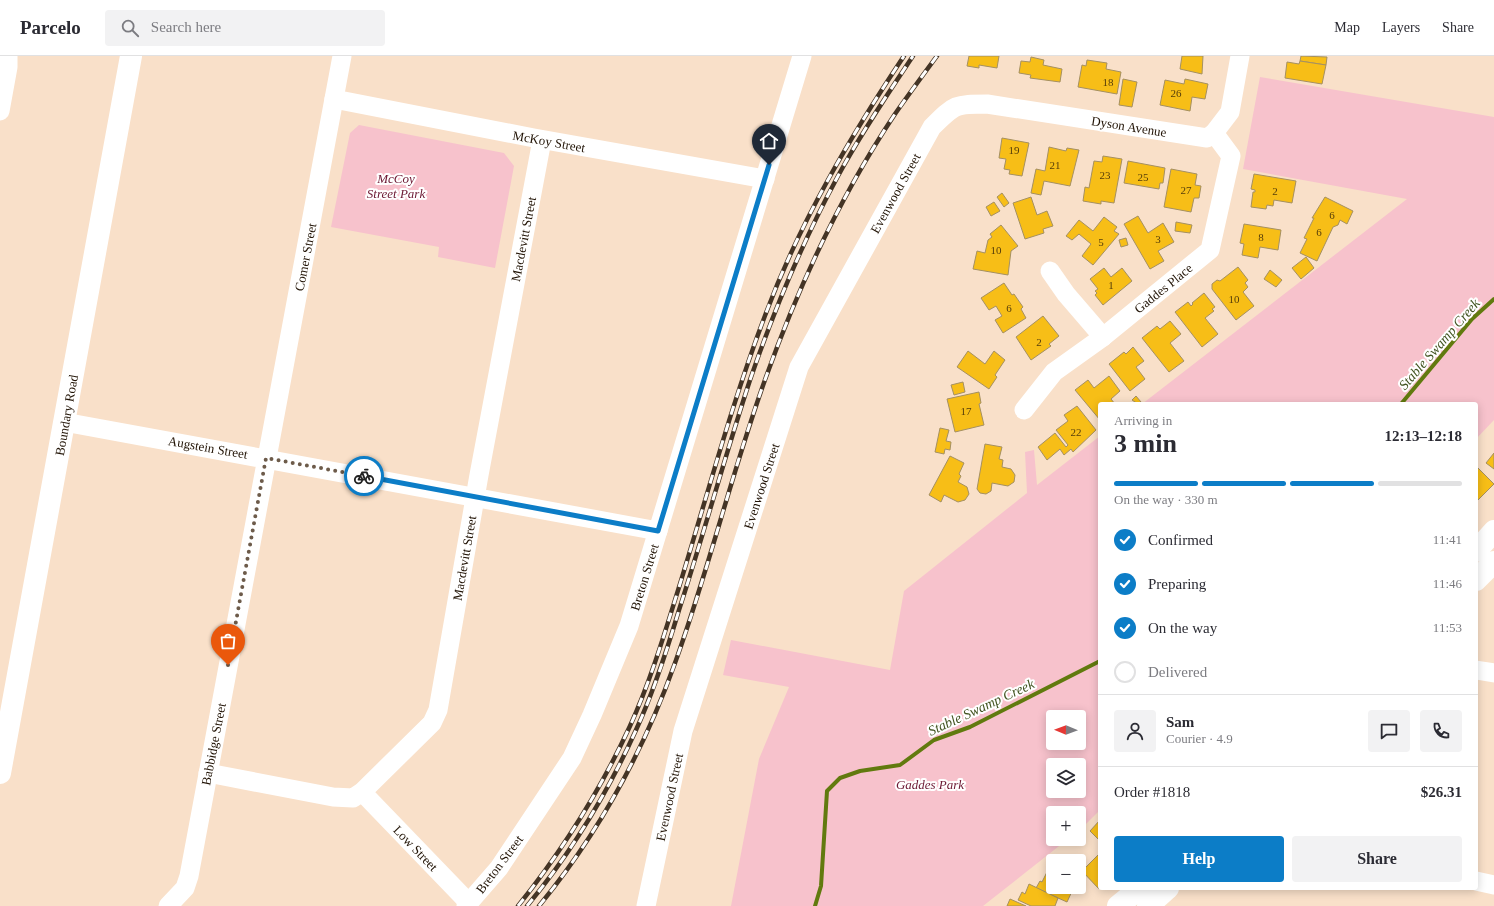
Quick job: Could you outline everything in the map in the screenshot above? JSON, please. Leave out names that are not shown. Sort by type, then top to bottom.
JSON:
[{"type":"main road","name":"Boundary Road","points":[[0,773],[131,56]]},
{"type":"main road","points":[[1478,549],[1494,530]]},
{"type":"main road","points":[[1478,578],[1494,562]]},
{"type":"main road","points":[[1118,906],[1138,890]]},
{"type":"main road","points":[[1148,906],[1166,890]]},
{"type":"street","points":[[0,111],[8,67],[8,56]]},
{"type":"street","name":"Comer Street","points":[[266,458],[342,56]]},
{"type":"street","name":"Breton Street","points":[[468,904],[499,868],[572,758],[592,715],[629,626],[802,56]]},
{"type":"street","points":[[1214,133],[1230,112],[1240,56]]},
{"type":"street","name":"McKoy Street","points":[[334,98],[542,140],[765,179]]},
{"type":"street","name":"Dyson Avenue","points":[[960,104],[1001,106],[1207,138],[1214,133]]},
{"type":"street","name":"Evenwood Street","points":[[646,906],[683,731],[798,367],[932,127],[948,112],[960,104]]},
{"type":"street","name":"Gaddes Place","points":[[1024,410],[1054,372],[1103,337],[1210,250],[1231,156],[1214,133]]},
{"type":"street","name":"Macdevitt Street","points":[[208,773],[333,797],[353,798],[362,792],[432,723],[438,710],[475,496],[542,140]]},
{"type":"street","points":[[1050,270],[1066,294],[1103,337]]},
{"type":"street","name":"Augstein Street","points":[[64,422],[475,496],[658,531]]},
{"type":"street","name":"Babbidge Street","points":[[168,906],[184,888],[189,876],[266,458]]},
{"type":"street","points":[[1478,670],[1494,673]]},
{"type":"street","name":"Low Street","points":[[362,792],[468,904]]},
{"type":"street","points":[[1478,881],[1494,885]]},
{"type":"green space","points":[[1260,77],[1494,117],[1494,420],[1478,437],[1478,402],[1145,402],[1407,199],[1243,169]]},
{"type":"green space","name":"McCoy Street Park","points":[[359,125],[504,153],[514,166],[495,268],[438,257],[439,247],[331,227],[350,133]]},
{"type":"green space","name":"Gaddes Park","points":[[1098,438],[1098,812],[1086,824],[1086,806],[1046,806],[1046,846],[1059,846],[1049,854],[1046,854],[1046,856],[983,906],[731,906],[759,759],[789,687],[723,675],[731,640],[890,670],[904,591],[1027,493],[1025,452],[1034,450],[1037,485]]},
{"type":"building","points":[[969,56],[999,56],[997,68],[979,65],[979,68],[967,66]]},
{"type":"building","points":[[1182,56],[1203,56],[1202,74],[1180,69]]},
{"type":"building","points":[[1301,56],[1327,57],[1326,65],[1300,61]]},
{"type":"building","points":[[1031,57],[1044,60],[1043,65],[1062,69],[1060,82],[1030,78],[1031,75],[1019,73],[1021,61],[1030,62]]},
{"type":"building","points":[[1087,60],[1107,63],[1106,69],[1121,72],[1117,94],[1078,87],[1082,65],[1086,66]]},
{"type":"building","points":[[1300,61],[1326,65],[1322,84],[1285,78],[1287,62],[1299,64]]},
{"type":"building","points":[[1123,79],[1137,82],[1132,107],[1119,105]]},
{"type":"building","points":[[1185,79],[1208,84],[1205,99],[1192,97],[1190,111],[1160,105],[1165,80],[1184,84]]},
{"type":"building","points":[[1002,138],[1029,143],[1022,176],[1009,174],[1010,170],[1004,169],[1006,159],[999,158]]},
{"type":"building","points":[[1049,147],[1066,151],[1067,148],[1079,150],[1070,186],[1044,181],[1041,195],[1031,193],[1036,169],[1045,171]]},
{"type":"building","points":[[1103,156],[1122,159],[1114,203],[1101,201],[1101,204],[1083,201],[1085,187],[1089,188],[1094,161],[1102,162]]},
{"type":"building","points":[[1128,161],[1165,168],[1163,183],[1160,183],[1159,189],[1124,183]]},
{"type":"building","points":[[1171,169],[1197,174],[1195,185],[1201,186],[1199,198],[1194,198],[1191,212],[1164,207]]},
{"type":"building","points":[[1254,174],[1296,181],[1292,203],[1274,200],[1273,206],[1267,205],[1266,209],[1251,207],[1253,192],[1255,192],[1255,190],[1251,189]]},
{"type":"building","points":[[1002,193],[1009,203],[1004,207],[997,197]]},
{"type":"building","points":[[1031,197],[1037,215],[1047,211],[1053,226],[1043,229],[1044,233],[1025,239],[1013,203]]},
{"type":"building","points":[[1325,197],[1353,211],[1347,224],[1340,220],[1338,225],[1333,227],[1317,261],[1300,253],[1307,239],[1304,238],[1314,218],[1312,218]]},
{"type":"building","points":[[994,202],[1000,211],[991,216],[986,207]]},
{"type":"building","points":[[1138,216],[1148,233],[1163,223],[1174,242],[1158,251],[1164,261],[1150,269],[1124,224]]},
{"type":"building","points":[[1104,217],[1117,227],[1114,231],[1119,234],[1093,265],[1082,256],[1091,244],[1079,234],[1072,240],[1066,236],[1079,220],[1093,231]]},
{"type":"building","points":[[1176,222],[1192,225],[1190,233],[1175,231]]},
{"type":"building","points":[[1244,224],[1281,230],[1278,250],[1260,247],[1258,258],[1242,255],[1244,244],[1240,243]]},
{"type":"building","points":[[1001,225],[1018,246],[1011,251],[1008,275],[973,269],[977,251],[985,253],[988,240],[992,237],[990,234]]},
{"type":"building","points":[[1126,238],[1128,245],[1121,247],[1119,240]]},
{"type":"building","points":[[1306,257],[1314,268],[1301,279],[1292,268]]},
{"type":"building","points":[[1238,267],[1248,280],[1245,283],[1248,287],[1243,292],[1254,306],[1236,320],[1212,289],[1212,284],[1217,280],[1220,281]]},
{"type":"building","points":[[1104,268],[1111,277],[1122,268],[1132,281],[1103,305],[1095,295],[1097,293],[1095,291],[1098,289],[1090,279]]},
{"type":"building","points":[[1270,270],[1282,280],[1276,287],[1264,279]]},
{"type":"building","points":[[1004,283],[1023,307],[1021,309],[1026,318],[1003,333],[995,320],[1002,316],[996,306],[989,310],[981,298]]},
{"type":"building","points":[[1204,293],[1215,307],[1212,309],[1214,311],[1205,318],[1218,334],[1202,347],[1175,312],[1188,302],[1191,306],[1193,304],[1192,303]]},
{"type":"building","points":[[1043,316],[1059,336],[1049,344],[1051,346],[1031,360],[1016,337]]},
{"type":"building","points":[[1170,321],[1181,334],[1170,343],[1184,361],[1169,372],[1142,338],[1157,326],[1160,329]]},
{"type":"building","points":[[1133,347],[1144,361],[1136,367],[1145,379],[1130,391],[1109,364],[1124,352],[1126,354]]},
{"type":"building","points":[[968,351],[985,364],[994,351],[1005,360],[995,375],[997,377],[989,389],[957,367]]},
{"type":"building","points":[[1109,376],[1120,391],[1111,399],[1113,402],[1098,402],[1098,418],[1075,390],[1088,380],[1094,388]]},
{"type":"building","points":[[963,382],[965,392],[954,395],[951,385]]},
{"type":"building","points":[[979,392],[981,403],[979,404],[984,425],[955,432],[947,399]]},
{"type":"building","points":[[1136,396],[1141,402],[1135,402],[1132,400]]},
{"type":"building","points":[[1077,406],[1096,430],[1073,452],[1071,449],[1064,455],[1060,449],[1047,460],[1038,447],[1055,433],[1066,447],[1068,445],[1056,430],[1068,421],[1064,415]]},
{"type":"building","points":[[940,428],[949,430],[946,441],[951,442],[950,450],[945,449],[944,454],[935,452]]},
{"type":"building","points":[[985,444],[1002,447],[999,459],[1003,460],[1002,467],[1011,469],[1015,475],[1014,482],[1008,486],[992,483],[991,491],[986,494],[980,493],[977,489]]},
{"type":"building","points":[[1494,453],[1494,469],[1486,463]]},
{"type":"building","points":[[950,456],[964,463],[959,474],[961,476],[958,482],[967,487],[969,494],[965,500],[958,502],[944,495],[941,502],[929,495]]},
{"type":"building","points":[[1478,468],[1494,484],[1478,500]]},
{"type":"building","points":[[1098,822],[1098,839],[1090,831]]},
{"type":"building","points":[[1098,855],[1098,888],[1086,875],[1086,867]]},
{"type":"building","points":[[1046,874],[1046,893],[1036,888],[1040,881],[1042,882]]},
{"type":"building","points":[[1029,884],[1046,892],[1046,894],[1058,898],[1055,906],[1031,906],[1018,900],[1022,892],[1025,894]]},
{"type":"building","points":[[1049,894],[1071,894],[1067,902]]},
{"type":"building","points":[[1010,899],[1026,906],[1007,906]]},
{"type":"waterway","name":"Stable Swamp Creek","points":[[1403,402],[1472,319],[1494,299]]},
{"type":"waterway","name":"Stable Swamp Creek","points":[[815,906],[821,886],[827,791],[840,778],[860,771],[900,765],[934,740],[970,727],[1098,662]]},
{"type":"railway","points":[[518,906],[550,864],[579,820],[606,774],[630,726],[645,691],[657,656],[742,380],[779,279],[810,213],[864,118],[904,56]]},
{"type":"railway","points":[[527,906],[559,865],[588,821],[601,799],[636,730],[649,700],[665,655],[750,380],[779,302],[813,225],[846,161],[913,56]]},
{"type":"railway","points":[[539,906],[581,850],[600,820],[618,790],[649,728],[663,695],[687,628],[742,448],[766,377],[792,308],[807,275],[839,209],[875,145],[895,114],[937,56]]},
{"type":"way so far","points":[[228,665],[266,458],[364,476]]},
{"type":"route","points":[[364,476],[658,531],[769,165]]}]
